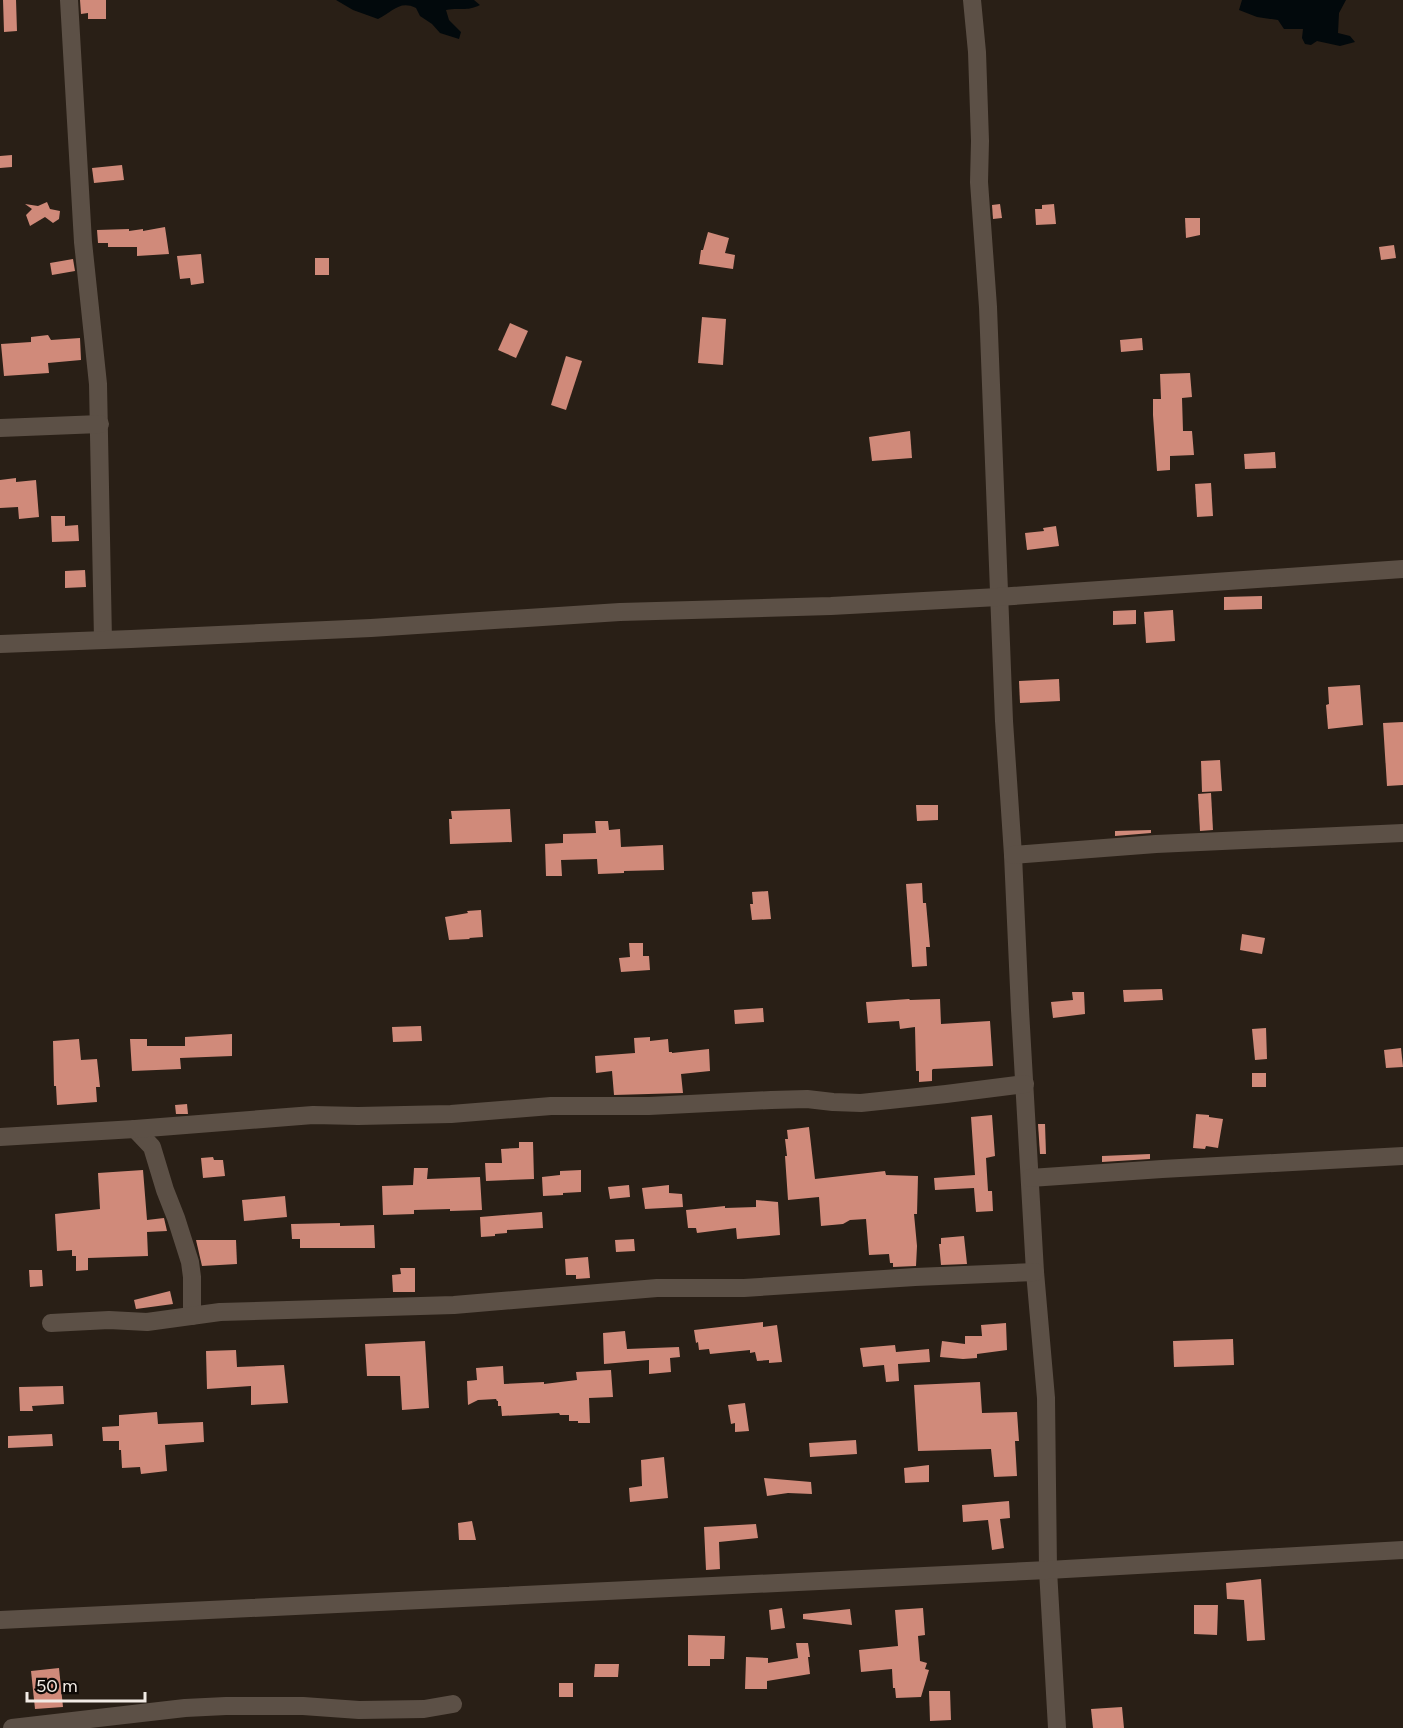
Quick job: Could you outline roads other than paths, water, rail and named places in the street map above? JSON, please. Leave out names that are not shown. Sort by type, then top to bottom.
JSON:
[{"type":"street","points":[[69,0],[83,242],[98,384],[103,640]]},
{"type":"street","points":[[972,0],[977,52],[979,182],[988,307],[1004,721],[1035,1272],[1046,1398],[1048,1570],[1057,1728]]},
{"type":"street","points":[[0,428],[100,423]]},
{"type":"street","points":[[0,644],[371,628],[620,612],[831,606],[998,597],[1403,568]]},
{"type":"street","points":[[1013,855],[1156,844],[1403,833]]},
{"type":"street","points":[[0,1137],[313,1115],[451,1114],[551,1106],[649,1106],[807,1099],[861,1102],[1024,1084]]},
{"type":"street","points":[[135,1129],[152,1147],[190,1262],[192,1316]]},
{"type":"street","points":[[1030,1178],[1162,1168],[1403,1156]]},
{"type":"street","points":[[51,1323],[109,1320],[147,1322],[220,1312],[454,1305],[657,1288],[744,1288],[1035,1272]]},
{"type":"street","points":[[0,1620],[1048,1570],[1403,1550]]},
{"type":"street","points":[[12,1728],[216,1706],[303,1706],[359,1710],[424,1709],[453,1704]]}]
